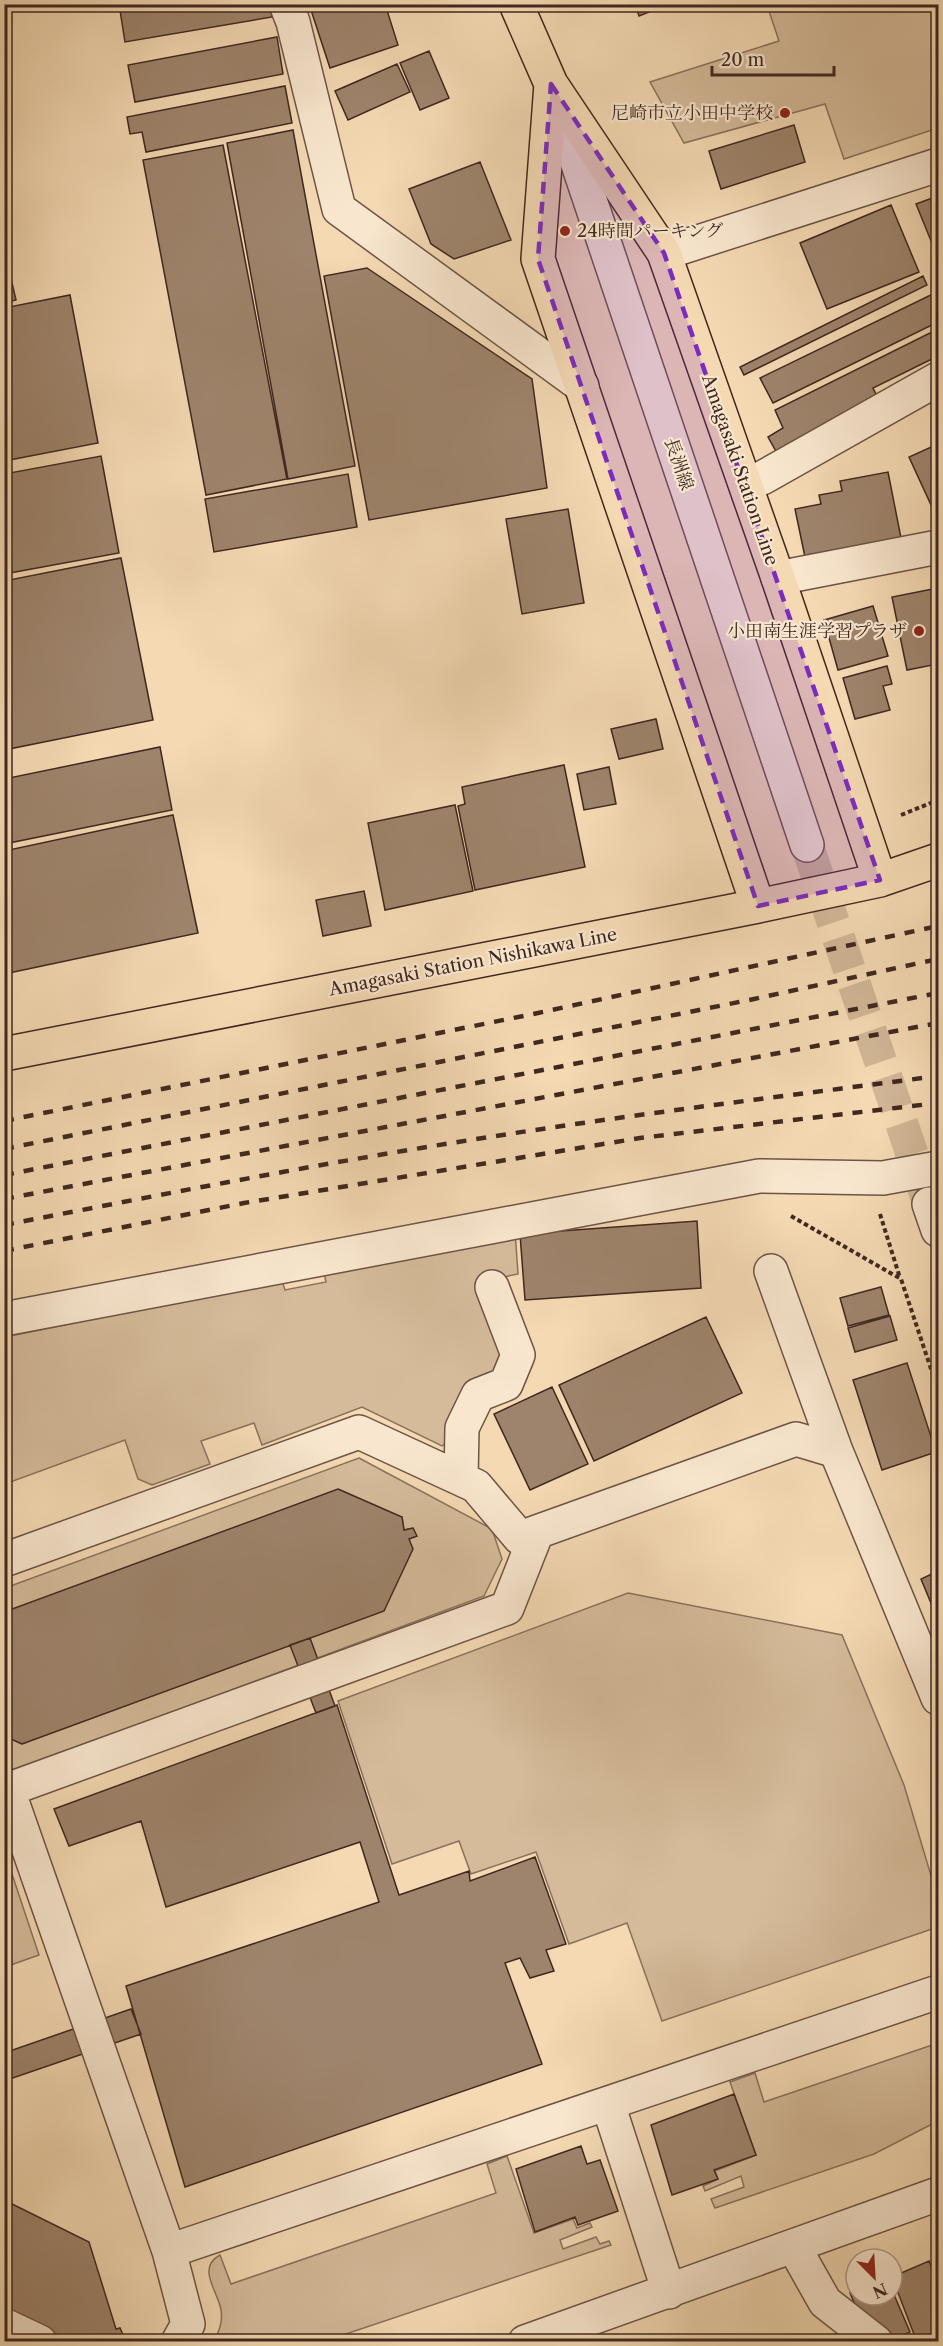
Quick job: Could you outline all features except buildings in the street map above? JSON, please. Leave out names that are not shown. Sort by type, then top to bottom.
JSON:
[{"type":"main road","name":"Amagasaki Station Line","points":[[516,4],[551,84],[664,253],[745,482],[880,880]]},
{"type":"main road","name":"Amagasaki Station Line","points":[[551,84],[538,259],[759,906]]},
{"type":"main road","name":"Amagasaki Station Nishikawa Line","points":[[4,1054],[759,906],[880,880],[939,860]]},
{"type":"street","points":[[285,4],[292,22],[339,209],[582,386]]},
{"type":"street","name":"長洲線","points":[[551,84],[807,845]]},
{"type":"street","points":[[664,253],[939,165]]},
{"type":"street","points":[[745,482],[762,478],[939,379]]},
{"type":"street","points":[[778,578],[939,547]]},
{"type":"street","points":[[4,1319],[759,1176],[883,1178],[939,1168]]},
{"type":"street","points":[[771,1271],[836,1451],[939,1698]]},
{"type":"street","points":[[461,1479],[462,1428],[478,1395],[506,1384],[518,1355],[492,1287]]},
{"type":"street","points":[[4,1560],[359,1432],[476,1486],[520,1539],[796,1439],[836,1451]]},
{"type":"street","points":[[178,2342],[188,2324],[169,2252],[6,1791],[507,1608],[537,1533]]},
{"type":"street","points":[[169,2252],[939,1992]]},
{"type":"street","points":[[608,2104],[669,2292]]},
{"type":"street","points":[[525,2342],[939,2194]]},
{"type":"street","points":[[794,2247],[825,2302],[876,2342]]},
{"type":"street","points":[[4,2325],[40,2342]]},
{"type":"path","points":[[901,815],[939,800]]},
{"type":"path","points":[[780,1210],[901,1279]]},
{"type":"path","points":[[886,1238],[939,1390]]},
{"type":"highlighted area","points":[[551,84],[664,253],[880,880],[758,906],[538,259]]},
{"type":"shaded area","points":[[767,5],[938,5],[938,128],[844,159],[825,104],[684,143],[650,82],[779,41]]},
{"type":"shaded area","points":[[515,1230],[518,1274],[475,1283],[502,1356],[477,1405],[460,1429],[442,1446],[362,1407],[262,1445],[254,1423],[201,1441],[210,1464],[152,1485],[138,1479],[125,1440],[5,1484],[5,1337],[282,1281],[285,1290],[326,1282],[323,1268]]},
{"type":"shaded area","points":[[359,1458],[492,1529],[502,1559],[484,1596],[5,1774],[5,1736],[22,1744],[384,1611],[409,1539],[416,1536],[413,1528],[404,1530],[402,1517],[5,1612],[5,1588]]},
{"type":"shaded area","points":[[628,1593],[842,1635],[904,1785],[938,1899],[938,1927],[662,2021],[627,1923],[569,1944],[536,1852],[471,1874],[459,1841],[392,1864],[338,1701]]},
{"type":"shaded area","points":[[4,1850],[39,1955],[5,1967],[4,1967]]},
{"type":"shaded area","points":[[938,2043],[938,2121],[874,2154],[715,2208],[711,2199],[744,2187],[741,2176],[705,2191],[703,2186],[718,2179],[715,2171],[756,2155],[730,2082],[755,2073],[764,2102]]},
{"type":"shaded area","points":[[507,2156],[534,2233],[573,2219],[577,2228],[590,2223],[592,2227],[560,2240],[563,2249],[596,2237],[600,2244],[609,2241],[611,2245],[325,2341],[214,2341],[220,2326],[221,2314],[209,2273],[213,2260],[220,2255],[231,2284],[496,2193],[487,2164]]},
{"type":"tunnel","points":[[807,845],[927,1198]]},
{"type":"railway","points":[[4,1121],[538,1013],[938,926]]},
{"type":"railway","points":[[4,1149],[754,999],[938,959]]},
{"type":"railway","points":[[4,1175],[938,993]]},
{"type":"railway","points":[[4,1199],[938,1023]]},
{"type":"railway","points":[[4,1225],[401,1151],[638,1115],[938,1076]]},
{"type":"railway","points":[[4,1251],[244,1203],[640,1138],[938,1103]]},
{"type":"place","name":"尼崎市立小田中学校","points":[[785,113]]},
{"type":"place","name":"24時間パーキング","points":[[565,231]]},
{"type":"place","name":"小田南生涯学習プラザ","points":[[919,631]]}]
